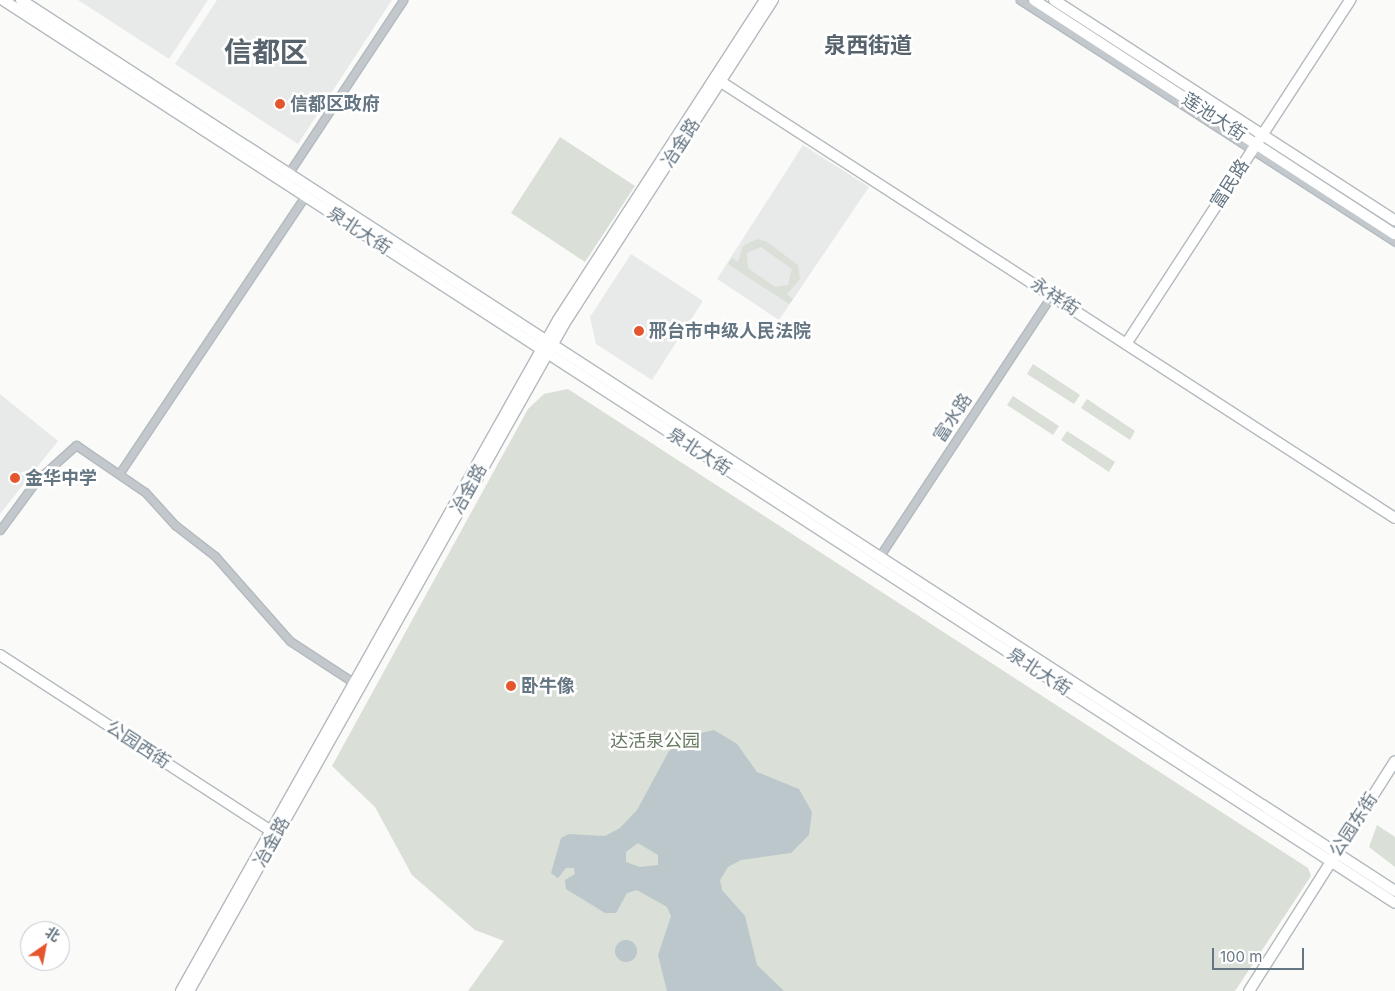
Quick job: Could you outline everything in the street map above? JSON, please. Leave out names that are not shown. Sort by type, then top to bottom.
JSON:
[{"type":"main road","name":"泉北大街","points":[[3,0],[286,177],[305,196],[879,557],[1335,858],[1395,903]]},
{"type":"main road","name":"泉北大街","points":[[22,0],[286,177],[546,347],[1335,858],[1395,891]]},
{"type":"main road","name":"冶金路","points":[[189,991],[353,682],[546,347],[718,79],[765,0]]},
{"type":"main road","name":"冶金路","points":[[718,79],[773,0]]},
{"type":"main road","name":"莲池大街","points":[[1034,0],[1395,234]]},
{"type":"main road","name":"莲池大街","points":[[1054,0],[1254,141],[1395,221]]},
{"type":"main road","name":"富民路","points":[[1124,342],[1254,141],[1342,0]]},
{"type":"main road","name":"富民路","points":[[1254,141],[1350,0]]},
{"type":"main road","name":"永祥街","points":[[718,79],[1395,518]]},
{"type":"main road","name":"冶金路","points":[[181,991],[273,833],[546,347]]},
{"type":"main road","name":"公园西街","points":[[0,656],[273,833]]},
{"type":"main road","name":"公园东街","points":[[1249,991],[1315,890],[1395,761]]},
{"type":"main road","name":"公园东街","points":[[1335,858],[1395,773]]},
{"type":"street","points":[[286,177],[403,0]]},
{"type":"street","points":[[1020,0],[1254,141],[1395,242]]},
{"type":"street","points":[[119,474],[305,196]]},
{"type":"street","name":"富水路","points":[[879,557],[1052,296]]},
{"type":"street","points":[[0,530],[36,481],[76,446],[119,474],[215,556],[290,641],[353,682]]},
{"type":"shaded area","points":[[78,0],[208,0],[169,59]]},
{"type":"shaded area","name":"信都区政府","points":[[217,0],[392,0],[298,144],[175,64]]},
{"type":"shaded area","points":[[803,145],[869,187],[779,320],[717,279]]},
{"type":"shaded area","name":"邢台市中级人民法院","points":[[631,254],[703,301],[652,380],[596,344],[590,317]]},
{"type":"shaded area","name":"金华中学","points":[[0,394],[58,441],[0,514]]},
{"type":"shaded area","points":[[714,730],[737,744],[757,772],[799,789],[812,812],[809,835],[791,853],[741,860],[728,867],[720,880],[722,890],[745,916],[757,965],[784,991],[667,991],[658,955],[671,916],[667,907],[637,890],[627,893],[616,913],[605,913],[566,889],[565,880],[575,874],[574,868],[566,868],[558,878],[551,873],[561,838],[569,834],[605,836],[620,828],[637,810],[669,751],[693,735]],"holes":[[[638,843],[658,855],[658,865],[640,867],[626,862],[626,852]]]},
{"type":"shaded area","points":[[626,940],[634,943],[637,951],[634,959],[626,962],[618,959],[615,951],[618,943]]},
{"type":"green space","points":[[560,137],[635,186],[585,262],[511,213]]},
{"type":"green space","points":[[757,239],[767,242],[798,265],[800,279],[787,294],[793,299],[789,304],[728,264],[732,258],[738,262],[743,246]],"holes":[[[761,247],[792,269],[788,285],[775,287],[748,268],[747,253]]]},
{"type":"green space","points":[[1033,364],[1080,395],[1074,404],[1027,374]]},
{"type":"green space","name":"达活泉公园","points":[[568,389],[1308,868],[1311,876],[1235,991],[468,991],[504,941],[475,930],[412,875],[375,807],[332,766],[528,409],[544,394]]},
{"type":"green space","points":[[1013,396],[1059,426],[1053,435],[1007,405]]},
{"type":"green space","points":[[1087,399],[1135,431],[1130,440],[1081,408]]},
{"type":"green space","points":[[1067,431],[1115,462],[1109,472],[1061,440]]},
{"type":"green space","points":[[1377,825],[1395,837],[1395,867],[1369,847]]},
{"type":"place","name":"信都区政府","points":[[280,104]]},
{"type":"place","name":"邢台市中级人民法院","points":[[639,331]]},
{"type":"place","name":"金华中学","points":[[15,478]]},
{"type":"place","name":"卧牛像","points":[[511,686]]},
{"type":"district","name":"泉西街道","points":[[868,46]]},
{"type":"district","name":"信都区","points":[[266,52]]}]
